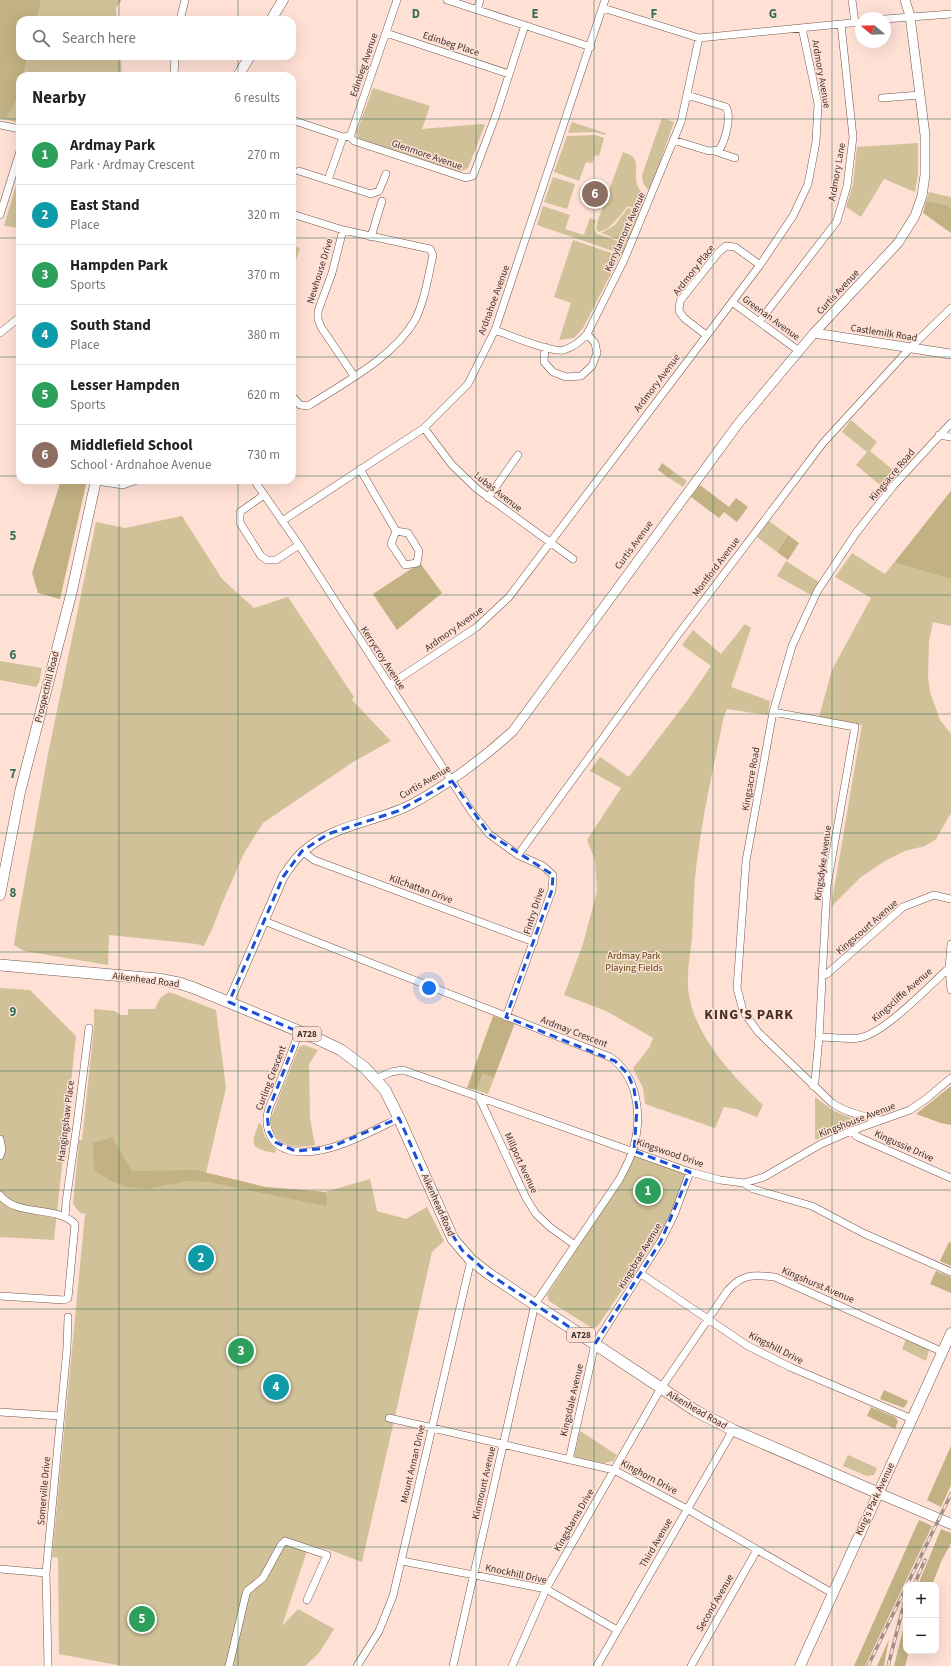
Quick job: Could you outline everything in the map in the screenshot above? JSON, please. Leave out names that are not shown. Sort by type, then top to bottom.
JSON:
[{"type":"main road","points":[[274,16],[283,0]]},
{"type":"main road","points":[[240,72],[248,60]]},
{"type":"main road","name":"Prospecthill Road","points":[[0,895],[2,875],[20,792],[71,595],[95,484]]},
{"type":"main road","name":"Aikenhead Road","points":[[0,965],[179,983],[229,1002],[340,1050],[359,1062],[385,1090],[453,1239],[471,1260],[489,1274],[696,1411],[733,1430],[951,1524]]},
{"type":"main road","name":"King's Park Avenue","points":[[800,1666],[951,1333]]},
{"type":"street","points":[[181,16],[186,0]]},
{"type":"street","name":"Edinbeg Avenue","points":[[328,180],[346,136],[351,134],[397,0]]},
{"type":"street","points":[[447,0],[591,47]]},
{"type":"street","points":[[477,10],[480,0]]},
{"type":"street","name":"Ardnahoe Avenue","points":[[282,521],[424,428],[468,384],[495,330],[591,47],[605,0]]},
{"type":"street","points":[[852,0],[855,12]]},
{"type":"street","name":"Curtis Avenue","points":[[229,1002],[283,877],[302,851],[328,834],[398,810],[452,781],[491,751],[513,731],[738,424],[814,333],[898,243],[915,216],[922,196],[926,175],[925,135],[910,16],[905,0]]},
{"type":"street","points":[[603,8],[699,38],[855,23]]},
{"type":"street","points":[[891,18],[951,14]]},
{"type":"street","name":"Ardmory Lane","points":[[759,322],[837,221],[847,186],[853,137],[841,24]]},
{"type":"street","name":"Glenmore Avenue","points":[[296,121],[346,136],[354,141],[466,178],[473,176],[525,25]]},
{"type":"street","name":"Ardmory Avenue","points":[[389,686],[477,627],[509,597],[760,265],[793,216],[808,184],[816,142],[818,104],[802,28]]},
{"type":"street","name":"Edinbeg Place","points":[[386,33],[509,74]]},
{"type":"street","name":"Kerrylamont Avenue","points":[[495,330],[545,348],[563,350],[580,342],[587,334],[624,260],[681,122],[699,38]]},
{"type":"street","points":[[174,72],[175,60]]},
{"type":"street","points":[[687,95],[726,107],[729,112],[729,119],[722,146],[718,150],[714,151]]},
{"type":"street","points":[[882,98],[920,95]]},
{"type":"street","points":[[0,125],[16,128]]},
{"type":"street","points":[[673,140],[735,158]]},
{"type":"street","points":[[0,215],[16,164]]},
{"type":"street","points":[[299,171],[371,194],[379,191],[386,174]]},
{"type":"street","points":[[371,237],[382,200]]},
{"type":"street","name":"Newhouse Drive","points":[[296,215],[343,230],[430,249],[433,255],[423,301],[414,320],[400,340],[383,357],[354,376],[321,327],[318,319],[318,311],[332,273],[343,230]]},
{"type":"street","name":"Ardmory Place","points":[[706,335],[684,318],[679,311],[680,302],[718,253],[726,246],[734,247],[760,265]]},
{"type":"street","name":"Greenan Avenue","points":[[732,302],[799,351]]},
{"type":"street","name":"Montford Avenue","points":[[518,855],[677,636],[818,450],[910,348],[951,308]]},
{"type":"street","points":[[0,333],[16,320]]},
{"type":"street","name":"Castlemilk Road","points":[[814,333],[951,354]]},
{"type":"street","points":[[545,348],[544,362],[553,372],[566,377],[581,376],[592,366],[597,353],[595,343],[587,334]]},
{"type":"street","points":[[296,400],[300,405],[308,406],[354,376]]},
{"type":"street","name":"Kingsacre Road","points":[[881,1120],[843,1110],[832,1103],[813,1086],[751,1023],[743,1011],[737,988],[746,861],[773,712],[792,646],[818,590],[856,533],[894,485],[951,423]]},
{"type":"street","name":"Lubas Avenue","points":[[424,428],[452,465],[488,498],[573,559]]},
{"type":"street","points":[[939,435],[951,436]]},
{"type":"street","points":[[488,498],[518,455]]},
{"type":"street","points":[[360,469],[396,531]]},
{"type":"street","name":"Kerrycroy Avenue","points":[[257,484],[299,545],[452,781]]},
{"type":"street","points":[[264,495],[240,512],[239,519],[261,556],[267,560],[276,560],[299,545]]},
{"type":"street","points":[[396,531],[408,533],[419,551],[417,563],[405,566],[391,544],[396,531]]},
{"type":"street","name":"Kingsdyke Avenue","points":[[773,712],[855,728],[827,886],[819,1037],[815,1081],[813,1086]]},
{"type":"street","name":"Fintry Drive","points":[[452,781],[471,811],[489,834],[518,855],[543,866],[553,874],[552,890],[506,1017]]},
{"type":"street","name":"Kilchattan Drive","points":[[302,851],[314,860],[534,942]]},
{"type":"street","name":"Kingscourt Avenue","points":[[822,975],[827,974],[903,907],[934,895],[951,899]]},
{"type":"street","name":"Ardmay Crescent","points":[[264,921],[610,1057],[628,1074],[634,1089],[637,1109],[637,1127],[633,1151],[619,1180],[535,1304]]},
{"type":"street","points":[[951,944],[949,968],[951,990]]},
{"type":"street","name":"Kingscliffe Avenue","points":[[819,1037],[859,1038],[874,1033],[886,1025],[949,968]]},
{"type":"street","name":"Hangingshaw Place","points":[[65,1217],[88,1028]]},
{"type":"street","name":"Curling Crescent","points":[[299,1032],[267,1114],[269,1132],[275,1142],[284,1148],[295,1151],[310,1151],[329,1148],[368,1133],[399,1118]]},
{"type":"street","name":"Kingswood Drive","points":[[376,1079],[392,1072],[402,1070],[690,1172],[720,1180],[744,1183],[753,1189],[812,1206],[863,1233],[951,1272]]},
{"type":"street","name":"Kingshouse Avenue","points":[[744,1183],[764,1177],[820,1144],[851,1131],[910,1110],[951,1078]]},
{"type":"street","name":"Millport Avenue","points":[[479,1097],[526,1198],[536,1214],[551,1228],[575,1245]]},
{"type":"street","name":"Kingussie Drive","points":[[851,1131],[858,1137],[951,1178]]},
{"type":"street","points":[[0,1139],[2,1150],[0,1156]]},
{"type":"street","name":"Kingsbrae Avenue","points":[[595,1344],[641,1274],[668,1229],[690,1172]]},
{"type":"street","points":[[0,1195],[3,1199],[13,1205],[65,1217],[75,1224],[68,1298],[64,1300],[0,1296]]},
{"type":"street","name":"Mount Annan Drive","points":[[357,1666],[371,1644],[387,1613],[402,1561],[471,1260]]},
{"type":"street","name":"Kingshill Drive","points":[[641,1274],[748,1346],[790,1367],[912,1419]]},
{"type":"street","name":"Kingshurst Avenue","points":[[661,1388],[728,1290],[738,1280],[754,1275],[775,1277],[943,1352]]},
{"type":"street","name":"Kinmount Avenue","points":[[453,1666],[535,1304]]},
{"type":"street","name":"Somerville Drive","points":[[48,1666],[46,1573],[67,1348],[68,1317]]},
{"type":"street","name":"Kingsdale Avenue","points":[[569,1460],[595,1344]]},
{"type":"street","name":"Kingsbarns Drive","points":[[512,1666],[546,1589],[661,1388]]},
{"type":"street","points":[[0,1412],[60,1416]]},
{"type":"street","name":"Kinghorn Drive","points":[[389,1418],[614,1470],[832,1593]]},
{"type":"street","name":"Third Avenue","points":[[597,1666],[733,1430]]},
{"type":"street","points":[[230,1666],[247,1591],[263,1578],[281,1545],[285,1542],[327,1555],[307,1600]]},
{"type":"street","name":"Second Avenue","points":[[691,1666],[757,1550]]},
{"type":"street","name":"Knockhill Drive","points":[[402,1561],[546,1589],[617,1630]]},
{"type":"street","points":[[0,1569],[46,1573]]},
{"type":"highlighted area","points":[[452,781],[489,834],[553,875],[552,890],[506,1017],[615,1061],[628,1074],[634,1089],[637,1109],[634,1151],[690,1172],[661,1241],[595,1344],[489,1274],[462,1250],[445,1223],[399,1118],[329,1148],[295,1151],[275,1142],[269,1132],[267,1114],[299,1032],[229,1002],[283,877],[302,851],[328,834],[398,811]]},
{"type":"green space","points":[[0,0],[122,0],[116,8],[117,16],[16,16],[16,60],[121,60],[122,72],[16,72],[16,122],[0,118]]},
{"type":"green space","points":[[373,88],[430,106],[422,129],[485,125],[468,168],[460,172],[428,163],[359,139],[357,131]]},
{"type":"green space","points":[[662,118],[674,122],[650,191],[642,180],[642,175]]},
{"type":"green space","points":[[572,122],[606,133],[605,135],[595,132],[568,133]]},
{"type":"green space","points":[[595,135],[604,138],[599,156],[595,155],[592,163],[586,162],[579,181],[554,172],[567,136]]},
{"type":"green space","points":[[918,143],[918,174],[915,192],[884,179],[861,217],[846,207],[853,184],[857,147]]},
{"type":"green space","points":[[623,152],[629,154],[635,159],[637,185],[647,198],[641,211],[628,206],[608,228],[599,232],[596,229],[598,220]]},
{"type":"green space","points":[[553,177],[575,184],[567,209],[544,202]]},
{"type":"green space","points":[[16,186],[16,228],[4,226]]},
{"type":"green space","points":[[929,192],[951,197],[951,209],[947,205],[926,201]]},
{"type":"green space","points":[[543,206],[570,215],[565,229],[584,235],[590,218],[596,220],[594,228],[597,234],[627,244],[622,254],[537,225]]},
{"type":"green space","points":[[628,208],[641,213],[628,243],[601,233],[615,225]]},
{"type":"green space","points":[[573,240],[620,256],[583,328],[574,338],[559,340],[571,303],[554,297]]},
{"type":"green space","points":[[296,246],[300,248],[296,260]]},
{"type":"green space","points":[[851,420],[877,442],[870,451],[899,475],[886,490],[856,465],[867,452],[842,432]]},
{"type":"green space","points":[[674,472],[687,481],[683,487],[669,478]]},
{"type":"green space","points":[[951,491],[951,626],[933,622],[929,641],[928,676],[930,692],[940,720],[951,734],[951,813],[936,839],[925,846],[905,851],[885,861],[861,877],[831,907],[862,725],[819,717],[832,670],[871,598],[835,577],[852,553],[885,574]]},
{"type":"green space","points":[[182,516],[222,579],[254,608],[288,597],[354,697],[352,700],[391,741],[353,762],[263,823],[244,853],[204,946],[109,935],[108,965],[24,951],[14,945],[17,925],[47,759],[96,522],[125,528]]},
{"type":"green space","points":[[769,521],[788,535],[777,552],[757,537]]},
{"type":"green space","points":[[786,561],[819,582],[811,595],[777,576]]},
{"type":"green space","name":"Ardmay Park Playing Fields","points":[[745,624],[751,628],[731,687],[770,701],[768,715],[727,709],[724,716],[699,843],[694,889],[688,984],[694,1015],[709,1044],[730,1071],[763,1105],[757,1117],[736,1109],[724,1107],[715,1128],[645,1104],[643,1088],[633,1068],[649,1048],[653,1038],[606,1011],[564,995],[583,944],[597,891],[595,860],[587,840],[621,788],[590,771],[600,757],[629,777],[687,701],[711,666],[682,645],[693,630],[721,654]]},
{"type":"green space","points":[[0,661],[42,668],[39,683],[36,687],[0,680]]},
{"type":"green space","points":[[0,988],[30,990],[76,1036],[54,1240],[0,1237]]},
{"type":"green space","points":[[169,992],[216,1010],[226,1088],[206,1173],[265,1187],[325,1192],[370,1179],[377,1211],[406,1219],[427,1207],[444,1241],[432,1252],[362,1562],[333,1551],[309,1545],[282,1626],[298,1609],[334,1629],[319,1653],[305,1666],[122,1666],[59,1654],[58,1558],[52,1557],[85,1214],[80,1213],[73,1204],[79,1140],[82,1140],[94,1027],[94,1009],[115,1011],[120,1015],[128,1015],[128,1009],[155,1009],[160,998]]},
{"type":"green space","points":[[304,1045],[318,1050],[309,1064],[310,1118],[315,1145],[299,1147],[285,1144],[279,1140],[272,1127],[271,1118],[299,1047]]},
{"type":"green space","points":[[483,1074],[494,1078],[488,1094],[476,1090]]},
{"type":"green space","points":[[815,1097],[834,1111],[857,1120],[858,1122],[815,1140]]},
{"type":"green space","points":[[259,1123],[261,1124],[265,1137],[276,1150],[275,1153],[261,1149],[254,1145],[254,1137]]},
{"type":"green space","points":[[634,1152],[689,1173],[672,1216],[597,1327],[592,1328],[549,1301],[547,1295],[612,1195]]},
{"type":"green space","points":[[906,1339],[929,1350],[926,1361],[902,1349]]},
{"type":"green space","points":[[580,1431],[617,1455],[613,1461],[603,1463],[574,1457]]},
{"type":"green space","points":[[848,1455],[877,1468],[874,1475],[867,1476],[843,1466]]},
{"type":"shaded area","points":[[0,0],[41,0],[37,16],[16,16],[16,60],[26,60],[24,72],[16,72],[16,100],[6,119],[0,118]]},
{"type":"shaded area","points":[[926,201],[947,205],[951,209],[951,233],[923,213]]},
{"type":"shaded area","points":[[662,463],[674,472],[669,478],[658,470]]},
{"type":"shaded area","points":[[60,484],[86,484],[60,599],[38,593],[32,573]]},
{"type":"shaded area","points":[[700,485],[729,507],[736,498],[748,507],[737,522],[724,512],[719,518],[691,497]]},
{"type":"shaded area","points":[[951,491],[951,579],[895,562]]},
{"type":"shaded area","points":[[788,535],[799,543],[788,560],[777,552]]},
{"type":"shaded area","points":[[420,563],[442,593],[397,630],[373,594]]},
{"type":"shaded area","points":[[493,1016],[515,1023],[494,1078],[483,1074],[476,1090],[467,1088]]},
{"type":"shaded area","points":[[951,1086],[951,1125],[916,1114]]},
{"type":"shaded area","points":[[112,1137],[132,1171],[196,1170],[265,1187],[325,1192],[327,1199],[326,1206],[209,1182],[187,1181],[147,1189],[127,1187],[109,1180],[94,1170],[93,1143]]},
{"type":"shaded area","points":[[949,1242],[951,1243],[951,1266],[940,1261]]},
{"type":"shaded area","points":[[936,1271],[951,1277],[951,1293],[930,1284]]},
{"type":"shaded area","points":[[884,1390],[908,1401],[904,1408],[880,1399]]},
{"type":"shaded area","points":[[871,1407],[895,1417],[898,1421],[895,1429],[867,1416]]},
{"type":"shaded area","points":[[951,1446],[951,1485],[941,1507],[927,1500]]},
{"type":"shaded area","points":[[919,1520],[932,1526],[905,1582],[903,1582],[903,1587],[865,1666],[854,1666]]},
{"type":"shaded area","points":[[941,1529],[951,1533],[951,1543],[933,1582],[919,1582]]},
{"type":"shaded area","points":[[903,1630],[903,1654],[908,1654],[905,1666],[894,1666]]},
{"type":"shaded area","points":[[889,1639],[884,1666],[877,1666]]},
{"type":"railway","points":[[908,1582],[951,1494]]},
{"type":"railway","points":[[915,1582],[925,1560]]},
{"type":"railway","points":[[868,1666],[903,1593]]},
{"type":"railway","points":[[888,1666],[903,1608]]},
{"type":"place","name":"Middlefield School","points":[[595,194]]},
{"type":"place","name":"Ardmay Park","points":[[648,1191]]},
{"type":"place","name":"East Stand","points":[[201,1258]]},
{"type":"place","name":"Hampden Park","points":[[241,1351]]},
{"type":"place","name":"South Stand","points":[[276,1387]]},
{"type":"place","name":"Lesser Hampden","points":[[142,1619]]},
{"type":"district","name":"KING'S PARK","points":[[749,1015]]}]
